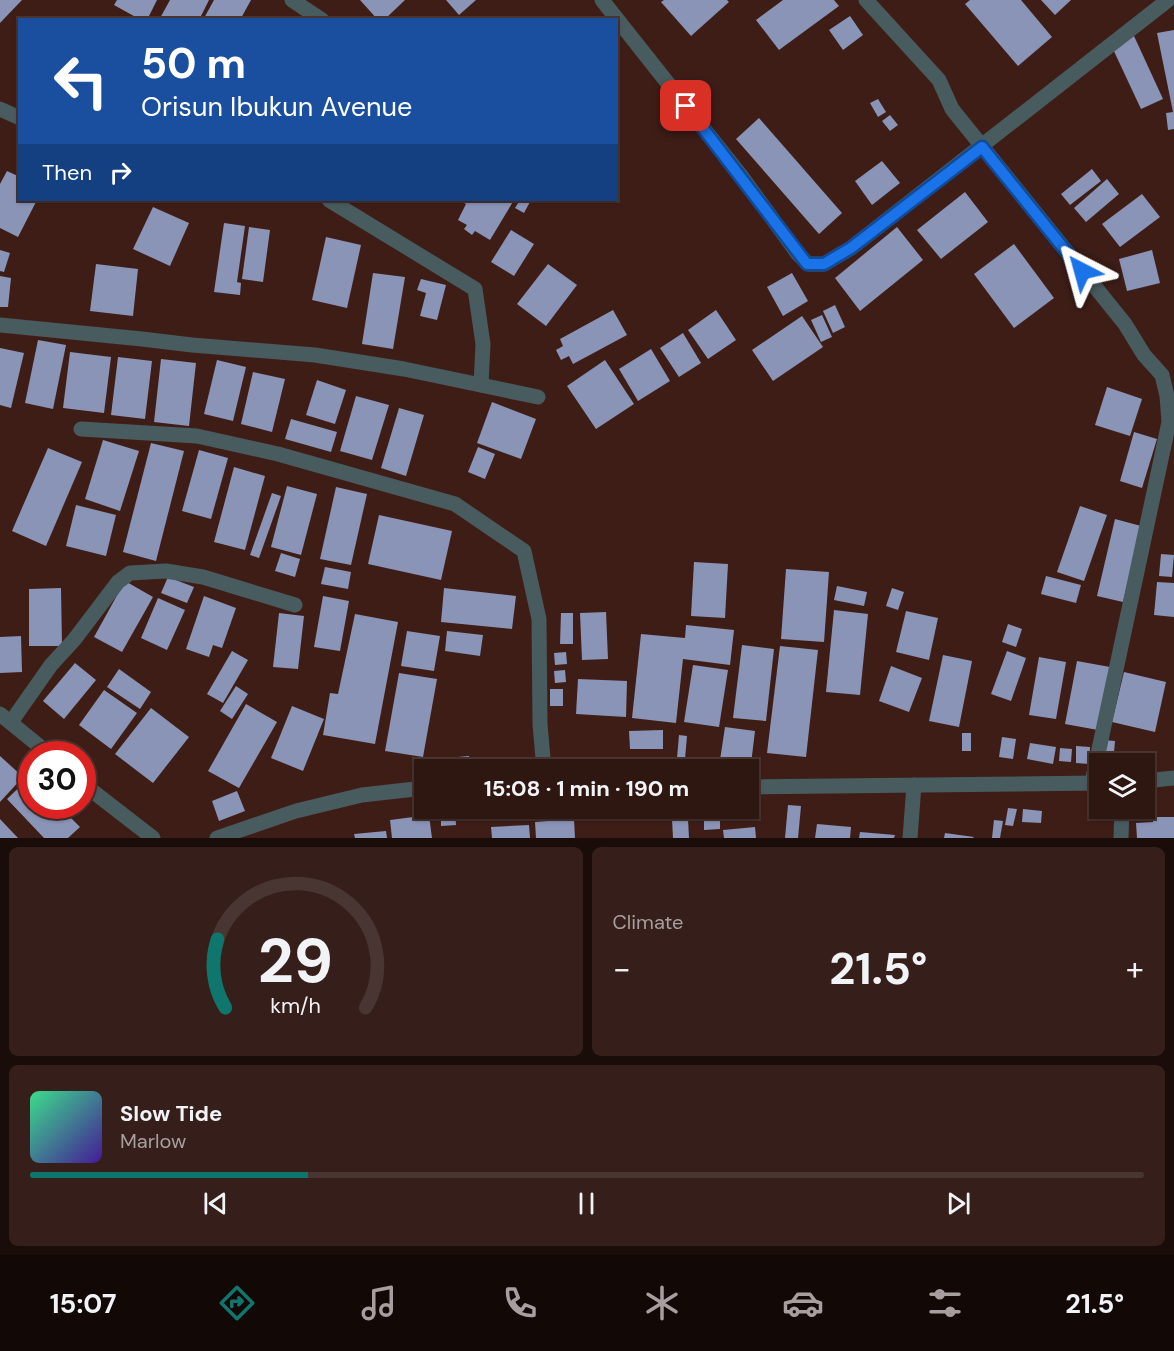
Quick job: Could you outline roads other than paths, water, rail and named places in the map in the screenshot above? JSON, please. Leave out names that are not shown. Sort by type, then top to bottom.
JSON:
[{"type":"street","points":[[292,0],[319,18]]},
{"type":"street","points":[[602,0],[616,18]]},
{"type":"street","points":[[866,0],[939,80],[952,109],[1125,324],[1144,355],[1162,375],[1167,396],[1169,422],[1102,753]]},
{"type":"street","points":[[618,21],[807,264],[824,264],[851,248],[1168,0]]},
{"type":"street","points":[[0,109],[18,116]]},
{"type":"street","points":[[331,201],[475,289],[483,344],[481,385]]},
{"type":"street","points":[[0,326],[315,355],[405,369],[538,397]]},
{"type":"street","points":[[81,429],[197,436],[289,457],[455,504],[524,550],[539,619],[540,724],[543,759]]},
{"type":"street","points":[[33,741],[5,718],[75,640],[118,582],[130,573],[166,571],[203,577],[295,605]]},
{"type":"street","points":[[1155,780],[1174,778]]},
{"type":"street","points":[[759,787],[1089,782]]},
{"type":"street","points":[[910,838],[914,785]]},
{"type":"street","points":[[217,838],[259,831],[296,811],[362,795],[414,789]]},
{"type":"street","points":[[96,794],[153,838]]},
{"type":"street","points":[[1121,838],[1122,819]]}]
